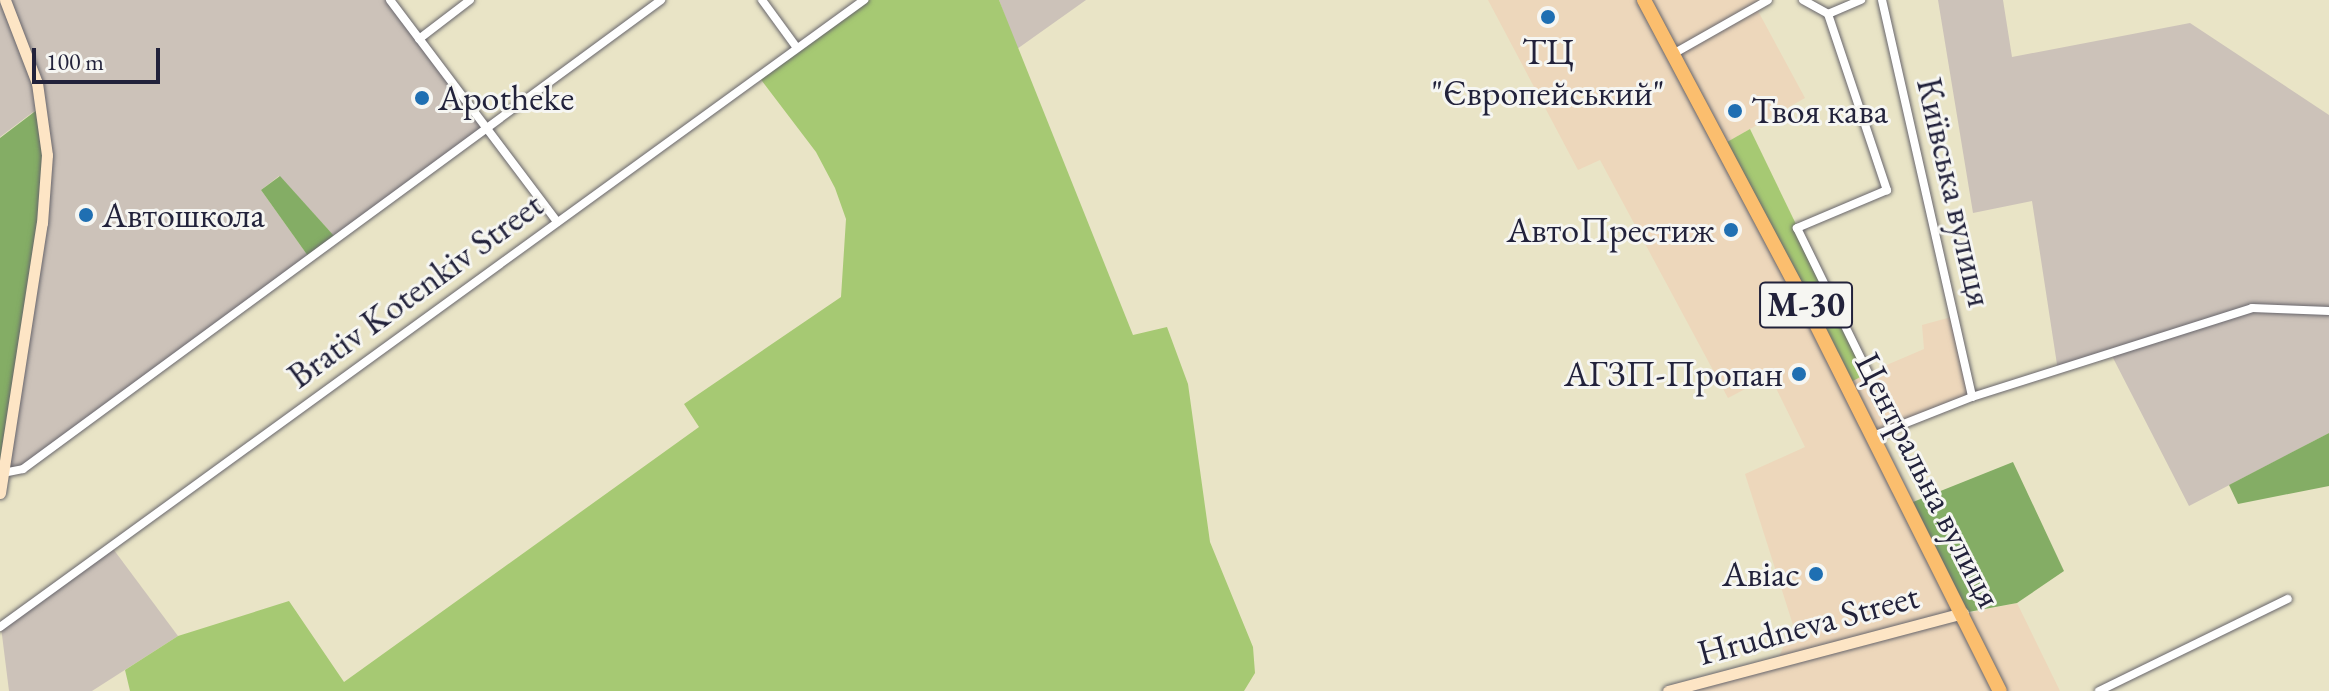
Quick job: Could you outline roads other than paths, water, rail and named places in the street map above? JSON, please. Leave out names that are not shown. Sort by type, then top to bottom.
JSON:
[{"type":"highway","name":"Центральна вулиця","points":[[1644,0],[1873,436],[2000,691]]},
{"type":"main road","points":[[0,493],[42,223],[47,155],[37,83],[5,0]]},
{"type":"main road","name":"Hrudneva Street","points":[[1668,691],[1963,613]]},
{"type":"street","points":[[390,0],[557,222]]},
{"type":"street","points":[[419,39],[470,0]]},
{"type":"street","points":[[3,473],[23,469],[661,0]]},
{"type":"street","points":[[762,0],[797,48]]},
{"type":"street","name":"Brativ Kotenkiv Street","points":[[0,627],[864,0]]},
{"type":"street","points":[[1673,54],[1757,11],[1768,0]]},
{"type":"street","points":[[1803,0],[1828,14],[1887,190],[1797,228],[1868,373]]},
{"type":"street","points":[[1828,14],[1861,0]]},
{"type":"street","name":"Київська вулиця","points":[[1882,0],[1972,397]]},
{"type":"street","points":[[1873,436],[1972,397],[2252,308],[2329,311]]},
{"type":"street","points":[[2099,691],[2288,599]]},
{"type":"place","name":"ТЦ \"Європейський\"","points":[[1548,17]]},
{"type":"place","name":"Apotheke","points":[[422,98]]},
{"type":"place","name":"Твоя кава","points":[[1735,111]]},
{"type":"place","name":"Автошкола","points":[[86,215]]},
{"type":"place","name":"АвтоПрестиж","points":[[1731,230]]},
{"type":"place","name":"АГЗП-Пропан","points":[[1799,374]]},
{"type":"place","name":"Авіас","points":[[1816,574]]}]
